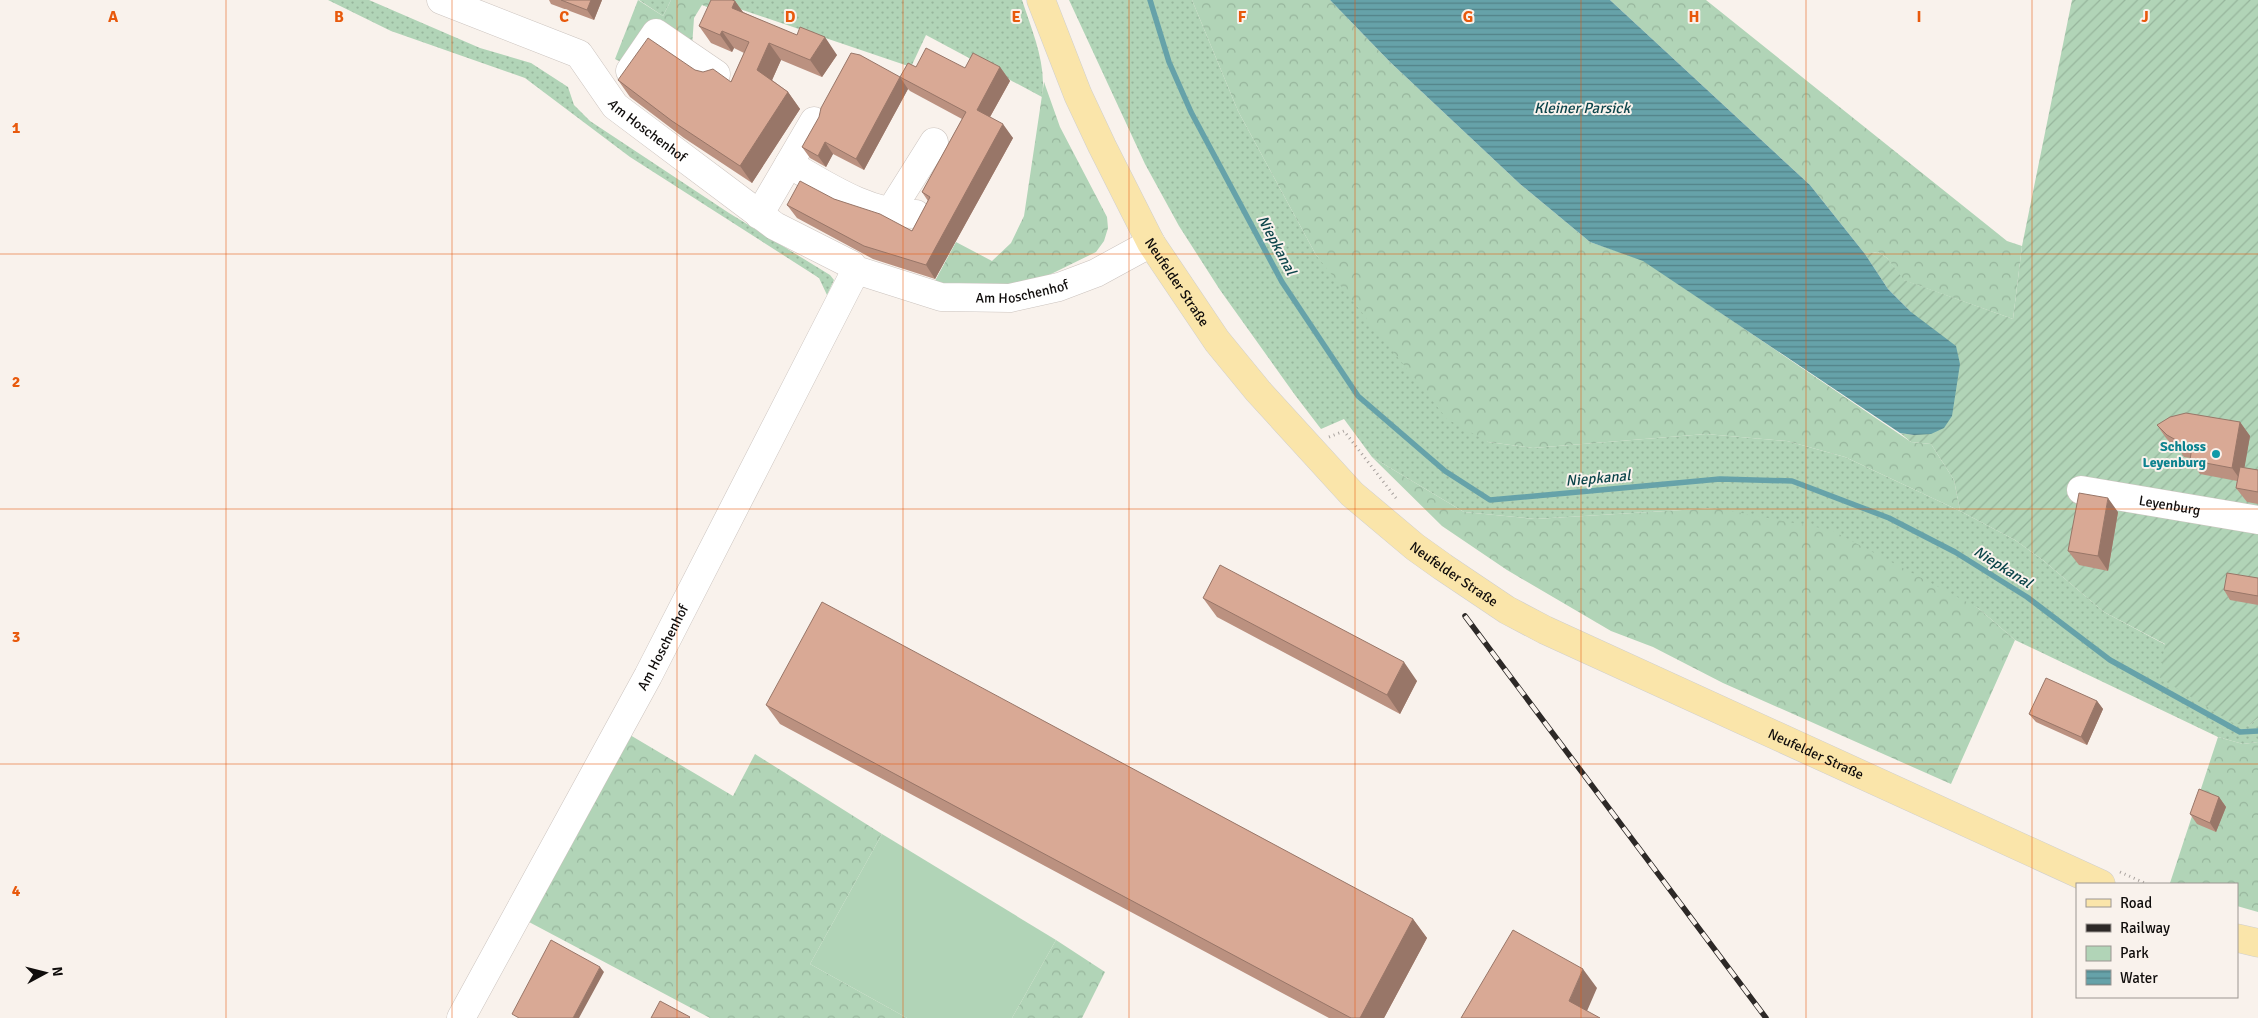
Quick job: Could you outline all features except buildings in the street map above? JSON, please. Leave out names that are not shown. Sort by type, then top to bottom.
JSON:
[{"type":"main road","name":"Neufelder Straße","points":[[1041,0],[1078,95],[1151,243],[1217,341],[1289,426],[1352,494],[1415,547],[1507,610],[1545,630],[2107,877]]},
{"type":"main road","points":[[2238,938],[2258,943]]},
{"type":"street","name":"Am Hoschenhof","points":[[441,0],[579,54],[615,106],[775,226],[852,265],[856,270],[941,297],[1010,298],[1059,287],[1096,273],[1151,243]]},
{"type":"street","points":[[610,98],[656,33],[716,74]]},
{"type":"street","points":[[759,214],[814,121]]},
{"type":"street","points":[[789,164],[865,204],[903,213],[934,142]]},
{"type":"street","name":"Am Hoschenhof","points":[[461,1018],[648,676],[856,270]]},
{"type":"street","name":"Leyenburg","points":[[2081,490],[2258,520]]},
{"type":"path","points":[[1325,439],[1344,431],[1400,502]]},
{"type":"path","points":[[2107,877],[2141,883]]},
{"type":"green space","points":[[328,0],[369,0],[480,48],[531,63],[568,87],[574,105],[590,121],[729,213],[830,275],[834,280],[827,295],[819,278],[630,157],[525,78],[391,31]]},
{"type":"green space","points":[[638,0],[663,16],[671,0],[727,0],[722,13],[702,5],[694,18],[692,47],[627,65],[615,59]]},
{"type":"green space","points":[[639,0],[671,0],[663,16]]},
{"type":"green space","points":[[727,0],[1022,0],[1041,60],[1042,97],[926,35],[911,67],[725,4]]},
{"type":"green space","points":[[1069,0],[1192,0],[1238,111],[1316,255],[1488,442],[1533,448],[1706,434],[1787,441],[1845,457],[1960,511],[2015,540],[2044,561],[2104,612],[2166,645],[2248,726],[2258,718],[2258,742],[2243,744],[2218,737],[2015,640],[1978,608],[1715,508],[1535,519],[1464,512],[1372,457],[1344,419],[1321,429],[1220,290],[1179,226],[1145,164]]},
{"type":"green space","points":[[1192,0],[1330,0],[1390,62],[1520,184],[1590,242],[1643,260],[1911,442],[1931,444],[1954,480],[1960,511],[1845,457],[1787,441],[1706,434],[1533,448],[1488,442],[1447,419],[1316,255],[1238,111]]},
{"type":"green space","points":[[1610,0],[1706,0],[2007,241],[2022,246],[2013,319],[1903,280],[1887,258],[1878,252],[1865,254],[1810,185]]},
{"type":"green space","points":[[2072,0],[2258,0],[2258,718],[2248,726],[2233,723],[2160,678],[2165,644],[2104,612],[2044,561],[2015,540],[1960,511],[1954,480],[1931,444],[1911,442],[1900,433],[1914,435],[1911,312],[1888,289],[1865,254],[1878,252],[1887,258],[1904,280],[2013,319],[2022,246]]},
{"type":"green space","points":[[1044,82],[1060,127],[1107,217],[1108,228],[1104,241],[1096,252],[1023,286],[930,290],[956,242],[992,261],[1011,243],[1024,216]]},
{"type":"green space","points":[[1372,457],[1464,512],[1535,519],[1715,508],[1831,530],[1978,608],[2015,640],[1951,784],[1723,683],[1653,647],[1611,631],[1507,570],[1442,526]]},
{"type":"green space","points":[[630,735],[733,796],[755,754],[882,834],[810,964],[907,1018],[710,1018],[529,922]]},
{"type":"green space","points":[[2218,737],[2243,744],[2258,742],[2258,912],[2238,906],[2238,883],[2170,883]]},
{"type":"green space","points":[[882,834],[1056,940],[1012,1018],[907,1018],[810,964]]},
{"type":"green space","points":[[1056,940],[1105,972],[1082,1018],[1012,1018]]},
{"type":"water","name":"Kleiner Parsick","points":[[1330,0],[1610,0],[1810,185],[1865,254],[1888,289],[1911,312],[1956,346],[1960,364],[1952,416],[1944,428],[1931,434],[1914,435],[1900,433],[1643,261],[1590,242],[1520,184],[1390,62]]},
{"type":"waterway","name":"Niepkanal","points":[[1150,0],[1169,62],[1191,112],[1282,282],[1358,396],[1445,471],[1490,500],[1720,479],[1792,481],[1889,518],[1955,552],[2027,597],[2110,660],[2240,732],[2258,731]]},
{"type":"railway","points":[[1465,616],[1766,1018]]},
{"type":"place","name":"Schloss Leyenburg","points":[[2216,454]]}]
